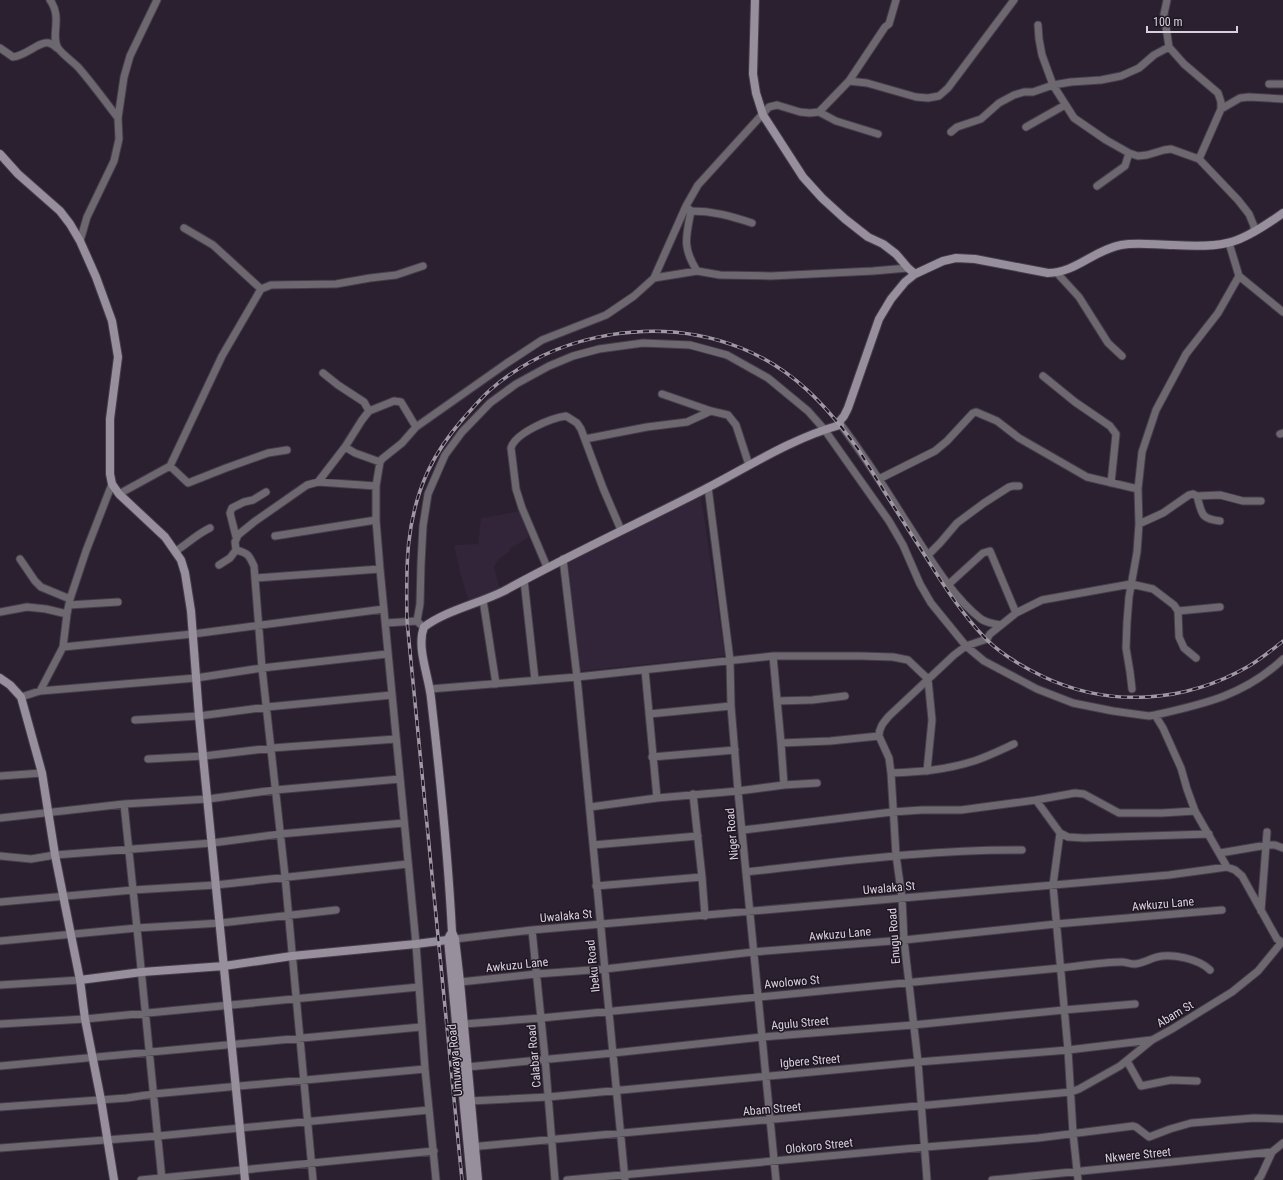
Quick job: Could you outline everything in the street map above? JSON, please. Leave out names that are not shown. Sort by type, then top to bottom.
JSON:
[{"type":"street","points":[[50,0],[56,14],[57,48]]},
{"type":"street","points":[[80,241],[87,217],[114,161],[119,139],[118,118],[124,77],[130,56],[157,0]]},
{"type":"street","points":[[755,0],[753,74],[756,93],[763,115],[803,177],[822,198],[868,237],[883,244],[896,254],[915,274]]},
{"type":"street","points":[[436,1180],[421,1027],[416,944],[387,654],[386,623],[376,520],[376,486],[380,462],[402,443],[416,427],[542,340],[606,315],[634,296],[654,278],[688,209],[698,185],[763,115],[769,106],[777,105],[810,114],[819,112],[849,81],[885,27],[889,24],[896,0]]},
{"type":"street","points":[[849,81],[867,82],[916,97],[928,98],[939,96],[948,88],[1014,0]]},
{"type":"street","points":[[1167,0],[1164,14],[1169,46],[1184,64],[1218,93],[1221,102],[1221,109],[1199,159]]},
{"type":"street","points":[[1038,25],[1042,55],[1053,85],[1070,114],[1078,122],[1129,153],[1138,156],[1171,149],[1199,159],[1238,200],[1249,214],[1254,226],[1254,232]]},
{"type":"street","points":[[0,48],[14,57],[21,56],[42,44],[48,43],[57,48],[89,80],[118,118]]},
{"type":"street","points":[[951,132],[957,127],[981,118],[998,103],[1014,95],[1024,92],[1034,92],[1053,85],[1083,80],[1101,80],[1121,76],[1139,68],[1154,55],[1169,46]]},
{"type":"street","points":[[1269,84],[1283,84]]},
{"type":"street","points":[[1221,109],[1240,98],[1249,97],[1283,99]]},
{"type":"street","points":[[1026,127],[1065,105]]},
{"type":"street","points":[[819,112],[836,121],[878,134]]},
{"type":"street","points":[[1097,186],[1125,166],[1129,153]]},
{"type":"street","points":[[0,154],[18,174],[60,211],[80,241],[96,277],[112,321],[118,357],[110,419],[110,474],[112,484],[119,494],[166,537],[181,560],[185,573],[221,923],[227,1004],[245,1180]]},
{"type":"street","points":[[688,209],[723,214],[752,223]]},
{"type":"street","points":[[688,209],[686,236],[691,261],[697,271]]},
{"type":"street","points":[[386,623],[421,624],[483,600],[708,487],[779,449],[824,430],[840,425],[838,422],[844,416],[848,408],[879,319],[891,299],[905,282],[915,274],[943,261],[956,258],[975,259],[1048,273],[1057,273],[1072,268],[1102,252],[1120,246],[1137,244],[1178,246],[1229,243],[1254,232],[1283,212]]},
{"type":"street","points":[[184,228],[213,245],[261,289]]},
{"type":"street","points":[[1229,243],[1240,276],[1283,312]]},
{"type":"street","points":[[119,494],[170,466],[222,356],[261,289],[265,286],[336,284],[396,274],[423,266]]},
{"type":"street","points":[[654,278],[697,271],[720,275],[771,276],[908,268]]},
{"type":"street","points":[[1057,273],[1079,297],[1108,343],[1122,356]]},
{"type":"street","points":[[1132,689],[1126,648],[1129,597],[1137,552],[1139,524],[1138,489],[1142,452],[1156,410],[1186,354],[1218,313],[1240,276]]},
{"type":"street","points":[[0,984],[80,980],[142,972],[224,966],[292,956],[416,944],[452,937],[444,812],[430,689],[421,645],[421,564],[423,526],[428,494],[445,455],[462,432],[490,403],[516,384],[549,366],[573,356],[598,349],[643,343],[690,346],[727,356],[768,378],[808,411],[824,430],[889,521],[903,545],[920,584],[966,646],[984,661],[1004,673],[1044,692],[1073,703],[1149,716],[1188,708],[1240,690],[1256,681],[1283,659]]},
{"type":"street","points":[[323,373],[364,402],[369,411]]},
{"type":"street","points":[[1043,376],[1075,402],[1114,430],[1115,440],[1111,483]]},
{"type":"street","points":[[662,394],[711,411],[728,415],[733,419],[749,465]]},
{"type":"street","points":[[318,482],[345,447],[369,411],[394,401],[401,402],[416,427]]},
{"type":"street","points":[[585,439],[647,427],[687,422],[711,411]]},
{"type":"street","points":[[879,479],[935,451],[947,441],[972,413],[976,412],[997,421],[1019,438],[1087,477],[1138,489]]},
{"type":"street","points":[[547,567],[522,508],[516,489],[511,448],[518,437],[537,426],[566,416],[577,423],[585,439],[603,488],[621,530]]},
{"type":"street","points":[[838,422],[879,479],[928,555],[960,599],[983,620],[1001,625]]},
{"type":"street","points":[[345,447],[380,462]]},
{"type":"street","points":[[170,466],[188,483],[268,453],[287,450]]},
{"type":"street","points":[[236,538],[254,522],[306,485],[318,482],[376,486]]},
{"type":"street","points":[[40,691],[63,647],[69,602],[86,551],[112,484]]},
{"type":"street","points":[[928,555],[957,522],[1009,487],[1019,486]]},
{"type":"street","name":"Niger Road","points":[[708,487],[730,660],[731,706],[738,791],[776,1180]]},
{"type":"street","points":[[220,565],[230,558],[236,550],[236,538],[230,513],[232,508],[244,502],[253,500],[266,492]]},
{"type":"street","points":[[1139,524],[1163,513],[1189,495],[1193,494],[1196,496],[1220,495],[1243,500],[1261,501]]},
{"type":"street","points":[[1196,496],[1206,519],[1220,521]]},
{"type":"street","points":[[275,536],[376,520]]},
{"type":"street","points":[[176,551],[199,533],[210,528]]},
{"type":"street","points":[[236,550],[244,552],[249,556],[254,566],[256,578],[262,668],[285,876],[313,1180]]},
{"type":"street","points":[[949,584],[983,553],[990,551],[1016,613]]},
{"type":"street","points":[[20,559],[41,587],[69,602],[118,602]]},
{"type":"street","name":"Ibeku Road","points":[[563,559],[577,677],[625,1178]]},
{"type":"street","points":[[256,578],[380,569]]},
{"type":"street","points":[[524,580],[535,680]]},
{"type":"street","points":[[781,743],[830,742],[879,736],[882,724],[889,716],[966,646],[987,639],[990,634],[1016,613],[1042,600],[1131,584],[1153,589],[1174,605],[1178,611],[1177,626],[1179,636],[1184,648],[1196,658]]},
{"type":"street","points":[[483,600],[496,684]]},
{"type":"street","points":[[0,612],[27,607],[46,609],[67,614]]},
{"type":"street","points":[[1178,611],[1220,607]]},
{"type":"street","points":[[63,647],[192,634],[259,624],[384,609]]},
{"type":"street","points":[[21,697],[40,691],[196,678],[262,668],[387,654]]},
{"type":"street","points":[[430,689],[577,677],[773,656],[893,657],[908,660],[928,679],[932,720],[927,771]]},
{"type":"street","points":[[773,656],[784,785]]},
{"type":"street","points":[[645,670],[657,798]]},
{"type":"street","points":[[0,678],[10,685],[21,697],[42,773],[55,855],[80,980],[85,1019],[101,1100],[114,1180]]},
{"type":"street","points":[[135,720],[199,716],[267,707],[392,695]]},
{"type":"street","points":[[776,701],[812,700],[845,696]]},
{"type":"street","points":[[649,714],[731,706]]},
{"type":"street","points":[[1155,715],[1163,728],[1179,762],[1196,811],[1227,867],[1235,870],[1242,876],[1277,939],[1282,943]]},
{"type":"street","name":"Enugu Road","points":[[879,736],[888,758],[890,773],[896,855],[902,898],[904,940],[918,1062],[928,1180]]},
{"type":"street","points":[[148,758],[204,756],[272,748],[396,739]]},
{"type":"street","points":[[890,773],[949,768],[975,761],[1014,744]]},
{"type":"street","points":[[652,757],[735,750]]},
{"type":"street","points":[[0,776],[42,773]]},
{"type":"street","points":[[0,818],[124,804],[208,799],[276,790],[400,779]]},
{"type":"street","points":[[590,807],[693,794],[817,783]]},
{"type":"street","points":[[743,830],[892,812],[961,810],[1075,793],[1084,794],[1118,813],[1162,814],[1196,811]]},
{"type":"street","points":[[693,794],[705,916]]},
{"type":"street","points":[[1036,800],[1060,833],[1068,836],[1084,838],[1209,834]]},
{"type":"street","points":[[124,804],[138,928],[162,1179]]},
{"type":"street","points":[[0,856],[31,859],[55,855],[130,850],[280,834],[404,823]]},
{"type":"street","points":[[1261,911],[1267,832]]},
{"type":"street","points":[[1060,833],[1053,885],[1068,1050],[1073,1133],[1078,1176]]},
{"type":"street","points":[[593,845],[698,836]]},
{"type":"street","points":[[1220,853],[1267,845],[1275,845],[1283,848]]},
{"type":"street","points":[[746,872],[896,855],[1022,850]]},
{"type":"street","points":[[0,902],[133,890],[216,885],[285,876],[408,864]]},
{"type":"street","name":"Uwalaka St","points":[[452,937],[1169,875],[1227,867]]},
{"type":"street","points":[[596,886],[702,876]]},
{"type":"street","points":[[0,941],[138,928],[221,923],[288,914],[336,910]]},
{"type":"street","name":"Awkuzu Lane","points":[[460,982],[753,952],[904,940],[1056,924],[1222,910]]},
{"type":"street","name":"Calabar Road","points":[[532,930],[545,1058],[554,1180]]},
{"type":"street","name":"Umuwaya Road","points":[[452,937],[460,982],[464,1024],[470,1102],[471,1180]]},
{"type":"street","name":"Umuwaya Road","points":[[452,937],[471,1147],[478,1180]]},
{"type":"street","name":"Abam St","points":[[1070,1092],[1079,1089],[1127,1061],[1152,1040],[1232,992],[1258,971],[1282,943]]},
{"type":"street","name":"Awolowo St","points":[[464,1024],[541,1018],[1122,962],[1133,964],[1143,963],[1158,957],[1179,956],[1203,964],[1210,970]]},
{"type":"street","points":[[0,1024],[85,1019],[227,1004],[419,987]]},
{"type":"street","name":"Agulu Street","points":[[467,1066],[613,1053],[762,1037],[913,1025],[1135,1004]]},
{"type":"street","points":[[0,1066],[93,1059],[150,1052],[421,1027]]},
{"type":"street","name":"Igbere Street","points":[[470,1102],[617,1091],[918,1062],[1068,1050],[1152,1040]]},
{"type":"street","points":[[1127,1061],[1141,1086],[1171,1080],[1197,1081]]},
{"type":"street","points":[[0,1107],[101,1100],[425,1069]]},
{"type":"street","name":"Abam Street","points":[[471,1147],[1070,1092]]},
{"type":"street","points":[[0,1148],[240,1129],[429,1110]]},
{"type":"street","name":"Olokoro Street","points":[[567,1180],[625,1178],[926,1147],[1038,1138],[1133,1126],[1149,1137],[1190,1123],[1254,1118],[1283,1119]]},
{"type":"street","points":[[1258,1180],[1272,1152],[1282,1146]]},
{"type":"street","points":[[141,1180],[434,1151]]},
{"type":"street","name":"Nkwere Street","points":[[992,1180],[1078,1176],[1272,1152]]},
{"type":"shaded area","points":[[701,497],[725,656],[580,671],[568,562]]},
{"type":"shaded area","points":[[521,511],[528,532],[528,538],[510,549],[509,552],[500,558],[494,567],[500,590],[469,602],[460,573],[454,545],[478,544],[481,518]]},
{"type":"railway","points":[[462,1180],[407,621],[408,545],[420,490],[435,457],[452,432],[479,401],[490,390],[517,370],[546,354],[577,343],[610,335],[643,331],[677,332],[709,338],[741,348],[777,366],[821,403],[846,433],[858,449],[950,594],[986,639],[1021,665],[1044,677],[1069,687],[1095,694],[1121,697],[1147,697],[1173,694],[1199,688],[1225,678],[1249,666],[1283,641]]}]
